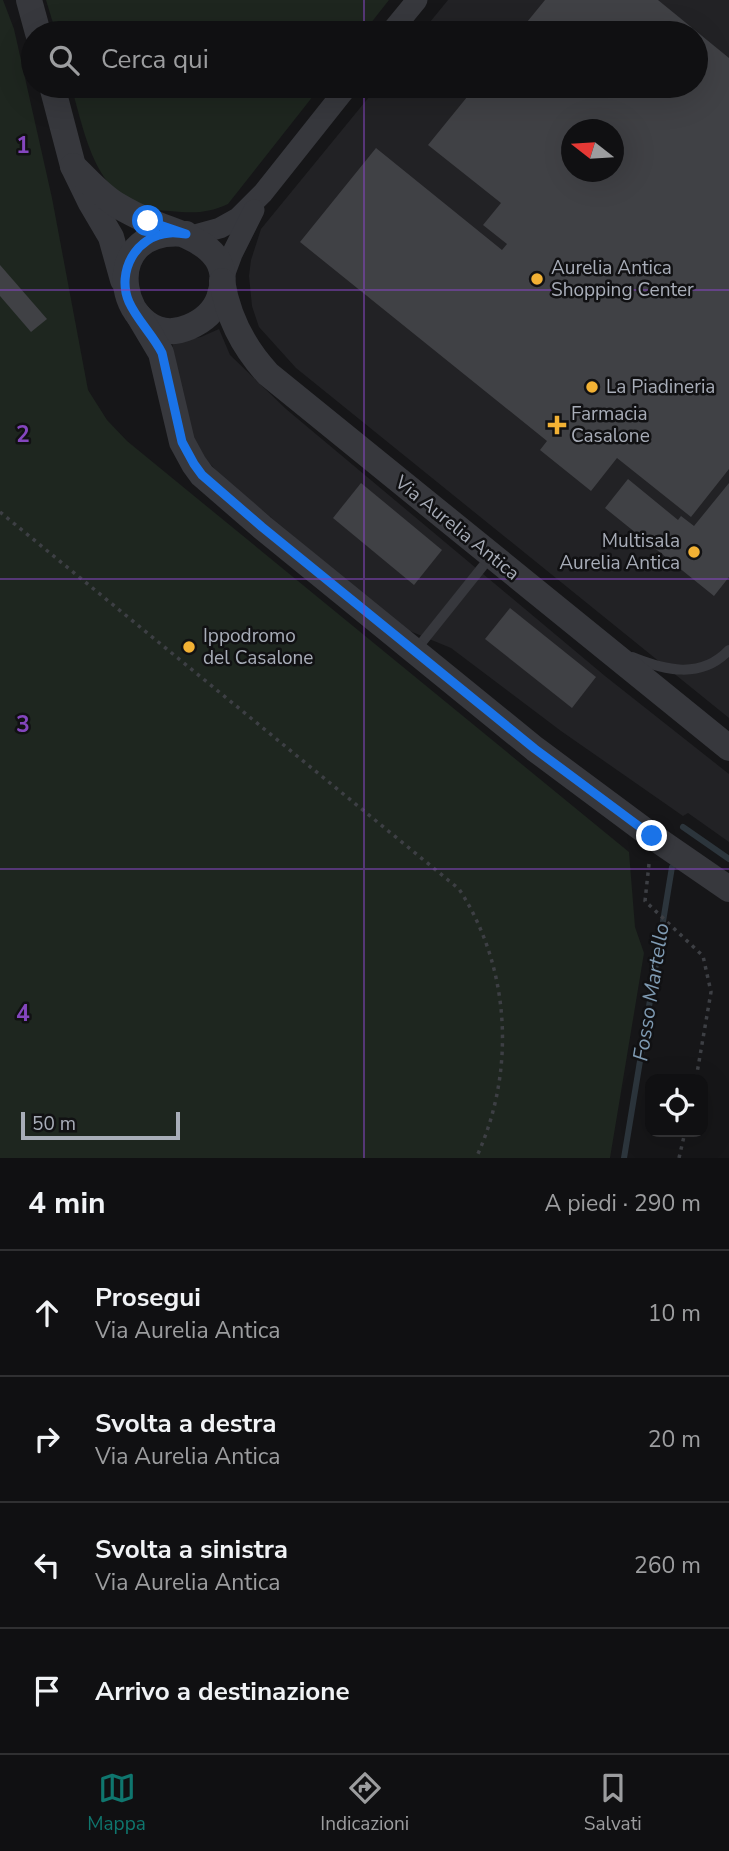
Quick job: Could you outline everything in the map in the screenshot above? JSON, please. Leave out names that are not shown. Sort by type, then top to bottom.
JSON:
[{"type":"street","points":[[29,0],[35,21]]},
{"type":"street","points":[[399,21],[416,0]]},
{"type":"street","points":[[55,98],[73,166],[111,237],[130,304],[162,353],[182,442],[202,475],[535,749],[652,836],[729,888]]},
{"type":"street","points":[[125,289],[125,273],[131,257],[141,245],[154,236],[170,233],[189,235],[220,228],[238,218],[263,193],[338,98]]},
{"type":"street","name":"Via Aurelia Antica","points":[[73,166],[113,203],[148,221],[189,235],[210,250],[220,270],[225,298],[236,330],[245,346],[268,374],[729,748]]},
{"type":"street","points":[[139,316],[152,326],[168,330],[184,329],[199,323],[211,312],[246,225],[263,193]]},
{"type":"lane","points":[[415,651],[491,556]]},
{"type":"lane","points":[[599,644],[654,666],[681,671],[706,666],[729,650]]},
{"type":"path","points":[[0,512],[459,889],[485,942],[498,989],[501,1013],[502,1061],[499,1085],[490,1121],[476,1158]]},
{"type":"path","points":[[652,836],[645,901],[703,956],[711,992],[697,1074]]},
{"type":"path","points":[[680,1158],[684,1137]]},
{"type":"shaded area","name":"Ippodromo del Casalone","points":[[0,0],[3,0],[14,29],[21,60],[21,98],[30,98],[52,198],[88,390],[107,420],[127,441],[629,852],[635,927],[644,953],[610,1158],[0,1158]]},
{"type":"shaded area","points":[[46,0],[389,0],[372,21],[52,21]]},
{"type":"shaded area","points":[[448,0],[729,0],[729,718],[296,368],[259,327],[252,306],[249,276],[261,229],[368,98],[708,98],[708,21],[431,21]]},
{"type":"shaded area","points":[[74,98],[312,98],[228,204],[206,211],[169,211],[145,207],[125,198],[110,185],[99,169]]},
{"type":"shaded area","points":[[219,329],[230,355],[286,409],[605,676],[729,774],[729,842],[688,813],[683,816],[561,731],[451,648],[405,629],[221,476],[188,433],[172,342],[201,337]]},
{"type":"building","name":"Aurelia Antica Shopping Center","points":[[545,0],[658,0],[684,21],[528,21]]},
{"type":"building","name":"Aurelia Antica Shopping Center","points":[[708,41],[729,58],[729,469],[691,517],[617,458],[591,491],[540,450],[547,441],[300,242],[376,148],[502,250],[507,244],[483,225],[501,203],[428,145],[466,98],[708,98]]},
{"type":"building","points":[[0,265],[47,319],[31,332],[0,296]]},
{"type":"building","name":"Multisala Aurelia Antica","points":[[628,479],[678,520],[681,516],[694,526],[729,483],[729,577],[714,596],[605,508]]},
{"type":"building","points":[[361,483],[442,550],[414,585],[333,518]]},
{"type":"building","points":[[510,608],[596,677],[572,708],[485,639]]},
{"type":"waterway","name":"Fosso Martello","points":[[683,827],[729,859]]},
{"type":"waterway","name":"Fosso Martello","points":[[624,1158],[672,867]]},
{"type":"place","name":"Aurelia Antica Shopping Center","points":[[537,279]]},
{"type":"place","name":"La Piadineria","points":[[592,387]]},
{"type":"place","name":"Farmacia Casalone","points":[[557,425]]},
{"type":"place","name":"Multisala Aurelia Antica","points":[[694,552]]},
{"type":"place","name":"Ippodromo del Casalone","points":[[189,647]]},
{"type":"route","points":[[148,221],[186,234],[154,236],[141,245],[131,257],[125,273],[125,289],[130,304],[162,353],[178,430],[187,453],[202,475],[535,749],[652,836]]}]
